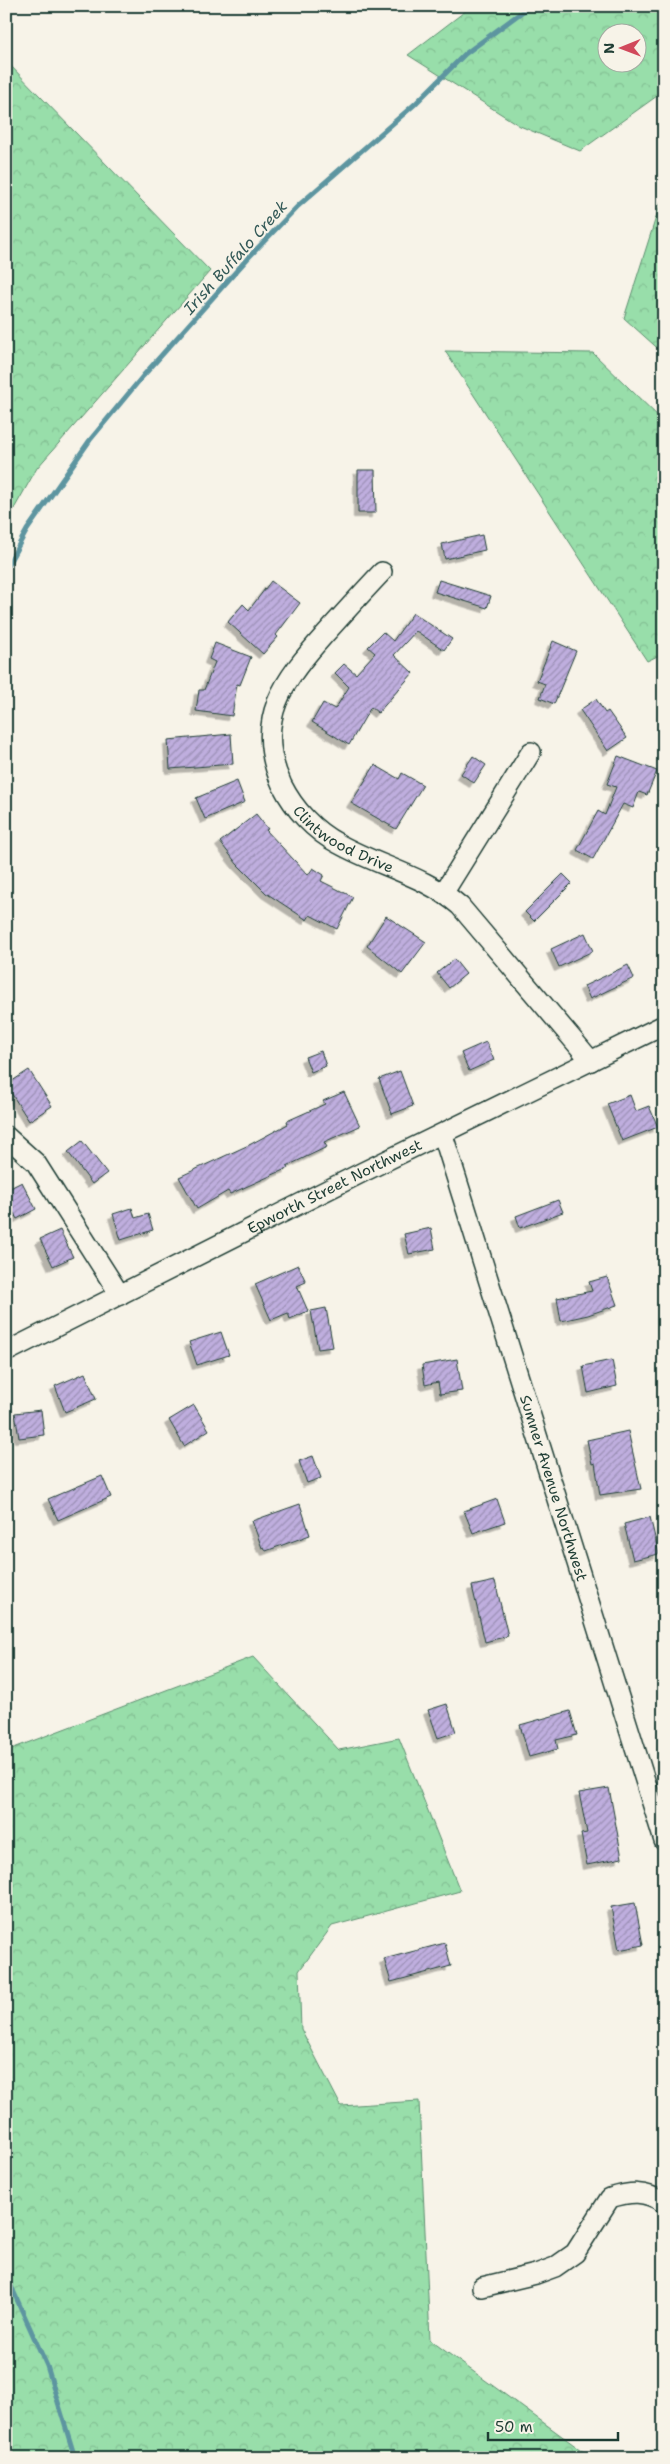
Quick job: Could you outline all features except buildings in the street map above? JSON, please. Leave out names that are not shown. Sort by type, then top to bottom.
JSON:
[{"type":"street","name":"Clintwood Drive","points":[[382,572],[294,668],[282,688],[271,719],[270,736],[276,771],[290,801],[314,827],[338,844],[444,892],[460,906],[591,1061]]},
{"type":"street","points":[[444,892],[531,752]]},
{"type":"street","name":"Epworth Street Northwest","points":[[6,1352],[363,1172],[664,1025]]},
{"type":"street","name":"Sumner Avenue Northwest","points":[[443,1134],[664,1841]]},
{"type":"street","points":[[6,1136],[36,1164],[120,1295]]},
{"type":"street","points":[[482,2287],[536,2274],[555,2267],[575,2253],[610,2198],[632,2192],[657,2198],[664,2203]]},
{"type":"green space","points":[[472,6],[664,6],[664,91],[580,151],[520,126],[408,55]]},
{"type":"green space","points":[[6,61],[210,271],[37,468],[6,523]]},
{"type":"green space","points":[[664,192],[664,354],[624,318]]},
{"type":"green space","points":[[445,351],[593,353],[664,422],[664,653],[647,661]]},
{"type":"green space","points":[[253,1657],[339,1750],[399,1738],[460,1891],[332,1926],[299,1971],[301,2029],[341,2106],[419,2101],[430,2340],[592,2458],[9,2458],[6,2454],[6,1751]]},
{"type":"waterway","name":"Irish Buffalo Creek","points":[[6,568],[27,530],[90,440],[143,376],[248,258],[298,206],[415,104],[465,54],[530,6]]},
{"type":"waterway","points":[[6,2275],[47,2366],[75,2458]]}]
